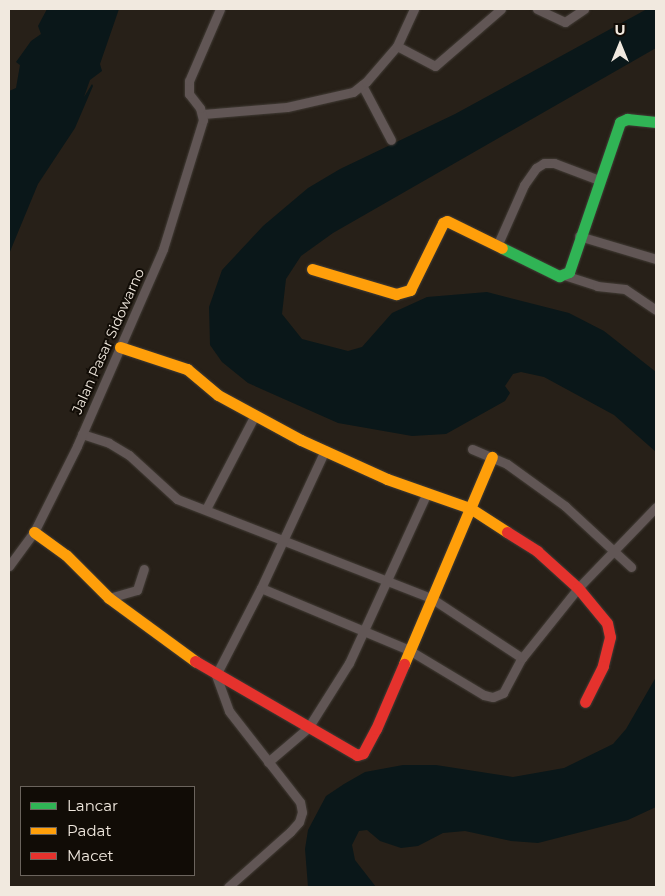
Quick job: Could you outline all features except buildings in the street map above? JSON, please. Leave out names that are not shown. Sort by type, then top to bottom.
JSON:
[{"type":"street","points":[[220,9],[188,85],[189,94],[203,114],[306,104],[353,92],[362,85],[397,46],[414,9]]},
{"type":"street","points":[[397,46],[435,66],[502,9]]},
{"type":"street","points":[[537,9],[565,22],[584,9]]},
{"type":"street","points":[[362,85],[391,140]]},
{"type":"street","name":"Jalan Pasar Sidowarno","points":[[9,566],[34,532],[82,434],[163,249],[202,127],[203,114]]},
{"type":"street","points":[[564,275],[569,272],[579,236],[620,122],[628,119],[656,122]]},
{"type":"street","points":[[497,246],[524,185],[536,168],[544,163],[554,163],[599,180]]},
{"type":"street","points":[[312,268],[396,294],[410,290],[443,223],[452,222],[559,276],[564,275],[597,286],[625,290],[656,310]]},
{"type":"street","points":[[579,236],[656,259]]},
{"type":"street","points":[[120,347],[187,369],[218,395],[255,415],[325,450],[427,493],[470,508],[536,551],[578,588],[607,623],[610,637],[603,666],[585,702]]},
{"type":"street","points":[[206,509],[255,415]]},
{"type":"street","points":[[82,434],[122,451],[141,464],[177,499],[285,539],[431,598],[522,658]]},
{"type":"street","points":[[472,449],[492,457],[565,506],[631,567]]},
{"type":"street","points":[[228,887],[299,822],[300,802],[229,711],[216,675],[285,539],[325,450]]},
{"type":"street","points":[[34,532],[66,555],[109,598],[216,675],[267,701],[308,728],[357,756],[363,753],[492,457]]},
{"type":"street","points":[[268,762],[308,728],[366,631],[427,493]]},
{"type":"street","points":[[261,588],[409,650],[484,695],[493,697],[503,693],[522,658],[578,588],[656,507]]},
{"type":"street","points":[[109,598],[137,590],[144,569]]},
{"type":"shaded area","points":[[47,9],[119,9],[100,64],[102,71],[90,80],[84,97],[92,84],[93,86],[75,128],[38,184],[9,254],[9,91],[16,88],[20,65],[16,62],[31,41],[41,34],[38,26]]},
{"type":"shaded area","points":[[647,9],[656,9],[656,48],[333,233],[301,256],[286,279],[282,314],[302,339],[348,351],[362,347],[392,313],[427,297],[487,292],[569,313],[604,331],[656,372],[656,452],[614,415],[544,377],[521,372],[513,374],[505,386],[510,393],[505,401],[446,434],[412,436],[338,423],[248,383],[222,362],[210,345],[209,307],[222,270],[263,226],[308,188],[340,169],[455,114]]},
{"type":"shaded area","points":[[656,677],[656,807],[628,820],[538,843],[511,841],[465,831],[443,833],[418,846],[401,848],[380,841],[367,830],[359,831],[352,845],[355,860],[376,887],[308,887],[305,849],[308,830],[326,796],[344,784],[365,772],[403,765],[436,765],[513,777],[564,768],[613,744],[626,729]]},
{"type":"traffic: fast","points":[[502,248],[559,276],[569,272],[620,122],[627,119],[656,122]]},
{"type":"traffic: slow","points":[[312,269],[396,294],[410,290],[443,223],[447,221],[502,248]]},
{"type":"traffic: slow","points":[[120,347],[187,369],[218,395],[301,440],[387,479],[470,508],[507,532]]},
{"type":"traffic: slow","points":[[404,664],[492,457]]},
{"type":"traffic: slow","points":[[34,532],[66,555],[109,598],[195,661]]},
{"type":"traffic: jam","points":[[507,532],[537,551],[578,588],[607,623],[610,637],[603,666],[585,702]]},
{"type":"traffic: jam","points":[[195,661],[357,755],[363,753],[376,729],[404,664]]}]
